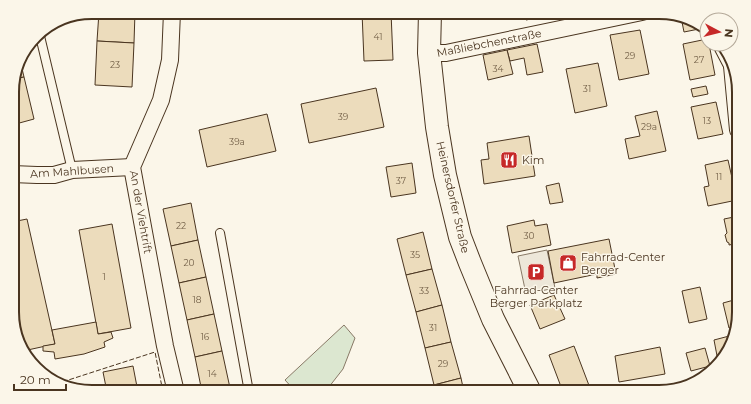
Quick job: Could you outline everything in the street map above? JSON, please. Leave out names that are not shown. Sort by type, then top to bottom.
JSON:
[{"type":"main road","name":"Heinersdorfer Straße","points":[[430,19],[429,54],[437,127],[445,175],[460,237],[494,319],[527,385]]},
{"type":"street","name":"An der Viehtrift","points":[[172,19],[170,60],[161,100],[132,167],[165,346],[174,385]]},
{"type":"street","name":"Maßliebchenstraße","points":[[429,54],[443,53],[608,19]]},
{"type":"street","name":"Am Mahlbusen","points":[[19,174],[54,175],[72,170],[132,167]]},
{"type":"lane","points":[[41,39],[72,170]]},
{"type":"lane","points":[[220,233],[248,385]]},
{"type":"green space","points":[[344,325],[355,338],[343,369],[330,385],[290,385],[285,380]]},
{"type":"shaded area","name":"Fahrrad-Center Berger Parkplatz","points":[[547,250],[555,288],[526,294],[518,256]]},
{"type":"building","points":[[99,19],[135,19],[134,43],[97,41]]},
{"type":"building","points":[[362,19],[391,19],[393,60],[364,61]]},
{"type":"building","points":[[682,23],[691,27],[696,30],[684,32]]},
{"type":"building","points":[[640,30],[649,74],[619,80],[610,35]]},
{"type":"building","points":[[97,41],[134,43],[132,87],[95,85]]},
{"type":"building","points":[[699,41],[699,52],[711,52],[715,75],[690,80],[683,44]]},
{"type":"building","points":[[537,44],[543,72],[527,75],[524,58],[510,61],[507,50]]},
{"type":"building","points":[[507,50],[513,74],[488,80],[483,55]]},
{"type":"building","points":[[598,63],[607,106],[575,113],[566,69]]},
{"type":"building","points":[[22,70],[24,77],[21,78]]},
{"type":"building","points":[[24,77],[34,119],[19,123],[19,87],[21,78]]},
{"type":"building","points":[[706,86],[708,94],[693,97],[691,89]]},
{"type":"building","points":[[376,88],[384,127],[309,143],[301,104]]},
{"type":"building","points":[[716,102],[723,134],[698,139],[691,107]]},
{"type":"building","points":[[657,111],[666,151],[629,159],[625,139],[640,136],[635,116]]},
{"type":"building","points":[[267,114],[276,151],[207,167],[199,130]]},
{"type":"building","name":"Kim","points":[[529,136],[535,176],[484,184],[481,160],[489,159],[487,143]]},
{"type":"building","points":[[728,160],[732,178],[732,201],[708,206],[704,187],[709,186],[705,165]]},
{"type":"building","points":[[412,163],[416,193],[391,197],[386,167]]},
{"type":"building","points":[[559,183],[563,202],[550,204],[546,186]]},
{"type":"building","points":[[191,203],[198,240],[171,246],[163,209]]},
{"type":"building","points":[[732,217],[732,244],[729,245],[727,242],[724,219]]},
{"type":"building","points":[[27,219],[55,344],[30,350],[21,331],[19,312],[19,221]]},
{"type":"building","points":[[534,220],[535,226],[547,224],[551,245],[512,253],[507,226]]},
{"type":"building","points":[[112,224],[131,328],[98,334],[79,230]]},
{"type":"building","points":[[423,232],[432,269],[406,275],[397,239]]},
{"type":"building","points":[[609,239],[616,274],[597,278],[597,274],[554,283],[548,251]]},
{"type":"building","points":[[198,240],[206,277],[179,283],[171,246]]},
{"type":"building","points":[[432,269],[442,305],[416,312],[406,275]]},
{"type":"building","points":[[206,277],[214,314],[187,320],[179,283]]},
{"type":"building","points":[[700,287],[707,319],[689,323],[682,291]]},
{"type":"building","points":[[554,295],[565,319],[540,329],[530,305]]},
{"type":"building","points":[[732,301],[730,328],[729,328],[723,303]]},
{"type":"building","points":[[442,305],[451,342],[425,348],[416,312]]},
{"type":"building","points":[[214,314],[222,351],[195,357],[187,320]]},
{"type":"building","points":[[96,322],[98,334],[111,332],[113,338],[104,342],[105,347],[84,354],[55,359],[54,352],[43,351],[43,346],[55,344],[52,330]]},
{"type":"building","points":[[728,336],[717,356],[714,340]]},
{"type":"building","points":[[451,342],[461,378],[434,385],[425,348]]},
{"type":"building","points":[[574,346],[589,385],[560,385],[549,355]]},
{"type":"building","points":[[660,347],[665,374],[619,382],[615,356]]},
{"type":"building","points":[[705,348],[710,364],[707,367],[691,371],[686,353]]},
{"type":"building","points":[[222,351],[229,385],[201,385],[195,357]]},
{"type":"building","points":[[133,366],[137,385],[106,385],[103,372]]},
{"type":"building","points":[[461,378],[462,385],[434,385]]},
{"type":"fence","points":[[67,380],[155,352],[162,385]]},
{"type":"place","name":"Kim","points":[[509,160]]},
{"type":"place","name":"Fahrrad-Center Berger","points":[[568,263]]},
{"type":"place","name":"Fahrrad-Center Berger Parkplatz","points":[[536,272]]}]
